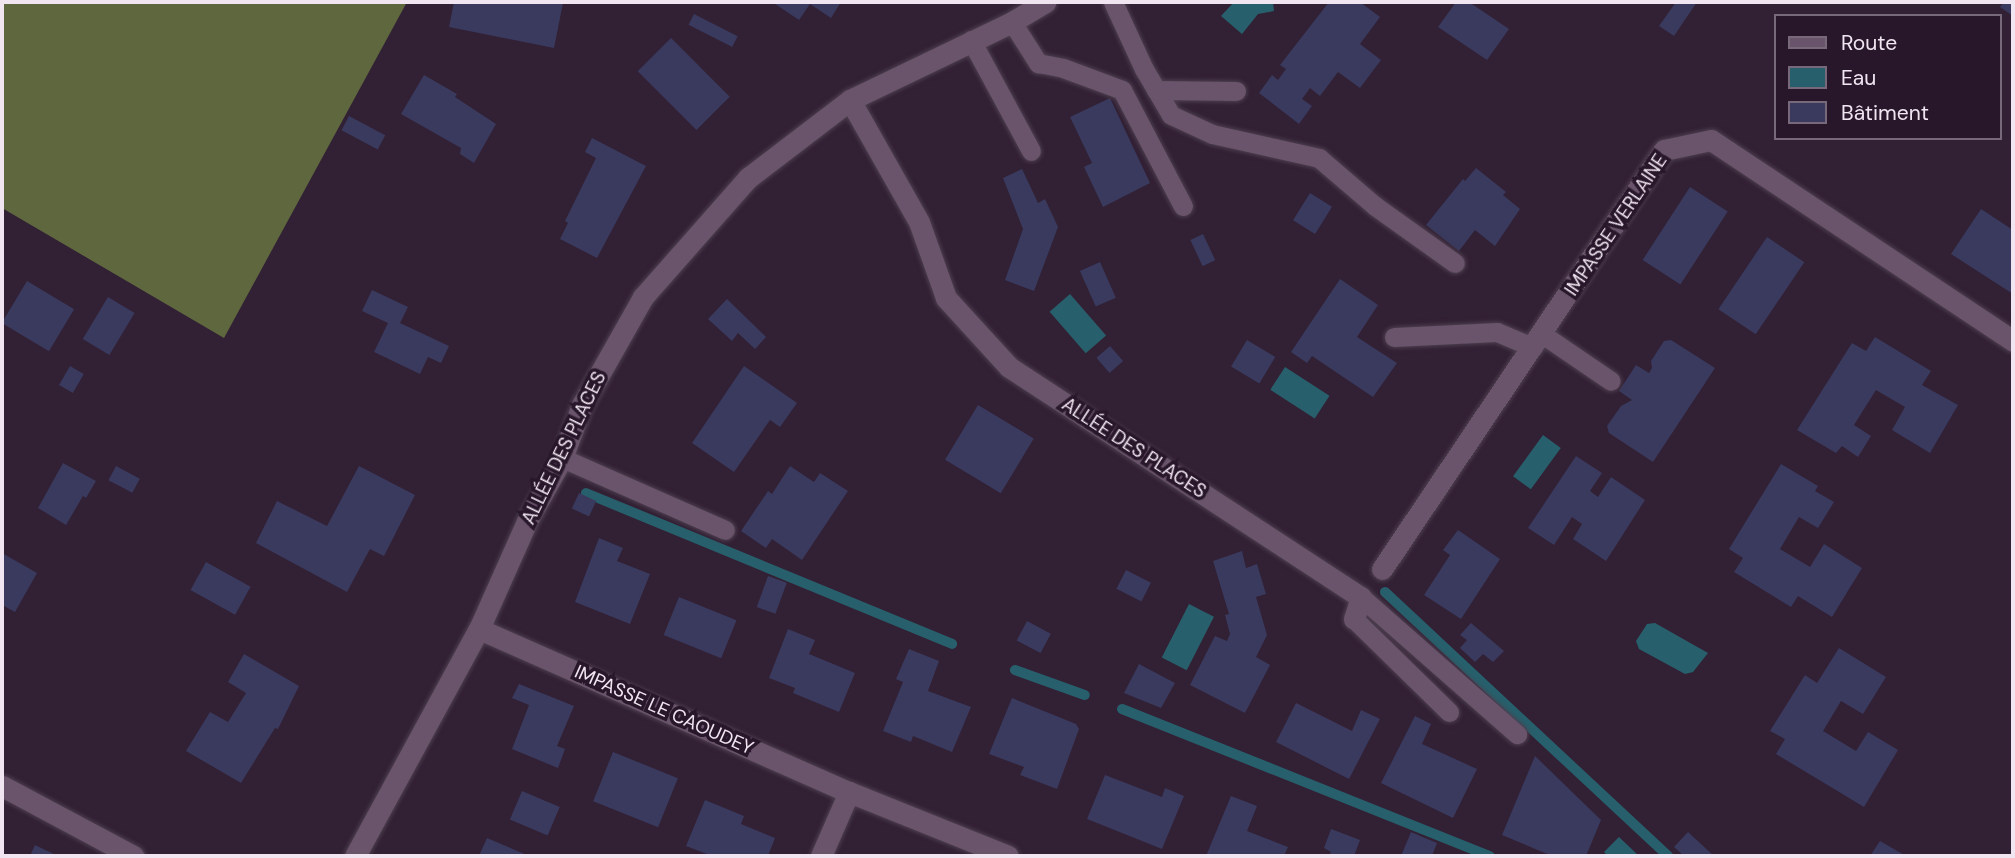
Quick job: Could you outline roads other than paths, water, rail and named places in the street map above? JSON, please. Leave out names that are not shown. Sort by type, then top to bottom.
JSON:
[{"type":"street","name":"ALLÉE DES PLACES","points":[[355,856],[479,629],[527,521],[562,458],[582,405],[643,297],[748,178],[850,100],[1012,22],[1045,2]]},
{"type":"street","name":"ALLÉE DES PLACES","points":[[850,100],[919,222],[946,298],[1009,367],[1361,597]]},
{"type":"street","name":"IMPASSE VERLAINE","points":[[1381,569],[1664,150],[1710,140],[2013,341]]},
{"type":"street","points":[[1354,619],[1361,597]]},
{"type":"street","name":"IMPASSE LE CAOUDEY","points":[[479,629],[849,792],[1008,856]]},
{"type":"street","points":[[2,786],[133,856]]},
{"type":"street","points":[[821,856],[849,792]]},
{"type":"lane","points":[[1113,2],[1171,115],[1212,134],[1318,158],[1375,206],[1455,263]]},
{"type":"lane","points":[[1012,22],[1038,64],[1063,68],[1122,90],[1183,206]]},
{"type":"lane","points":[[971,40],[1031,151]]},
{"type":"lane","points":[[1156,90],[1237,90]]},
{"type":"lane","points":[[1394,337],[1497,331],[1538,340],[1611,381]]},
{"type":"lane","points":[[562,458],[724,530]]},
{"type":"lane","points":[[1361,597],[1517,734]]},
{"type":"lane","points":[[1354,619],[1449,712]]},
{"type":"water","points":[[1234,2],[1273,2],[1274,11],[1258,14],[1242,34],[1221,16]]},
{"type":"water","points":[[1070,294],[1106,336],[1086,353],[1050,312]]},
{"type":"water","points":[[1285,367],[1329,396],[1315,419],[1270,390]]},
{"type":"water","points":[[1543,435],[1561,448],[1531,489],[1513,476]]},
{"type":"water","points":[[1189,604],[1214,617],[1187,670],[1162,657]]},
{"type":"water","points":[[1655,623],[1708,653],[1693,672],[1685,674],[1639,649],[1636,641],[1647,624]]},
{"type":"water","points":[[1619,837],[1639,856],[1608,856],[1604,852]]},
{"type":"waterway","points":[[586,493],[952,644]]},
{"type":"waterway","points":[[1385,592],[1668,856]]},
{"type":"waterway","points":[[1015,670],[1085,695]]},
{"type":"waterway","points":[[1122,709],[1490,856]]}]
